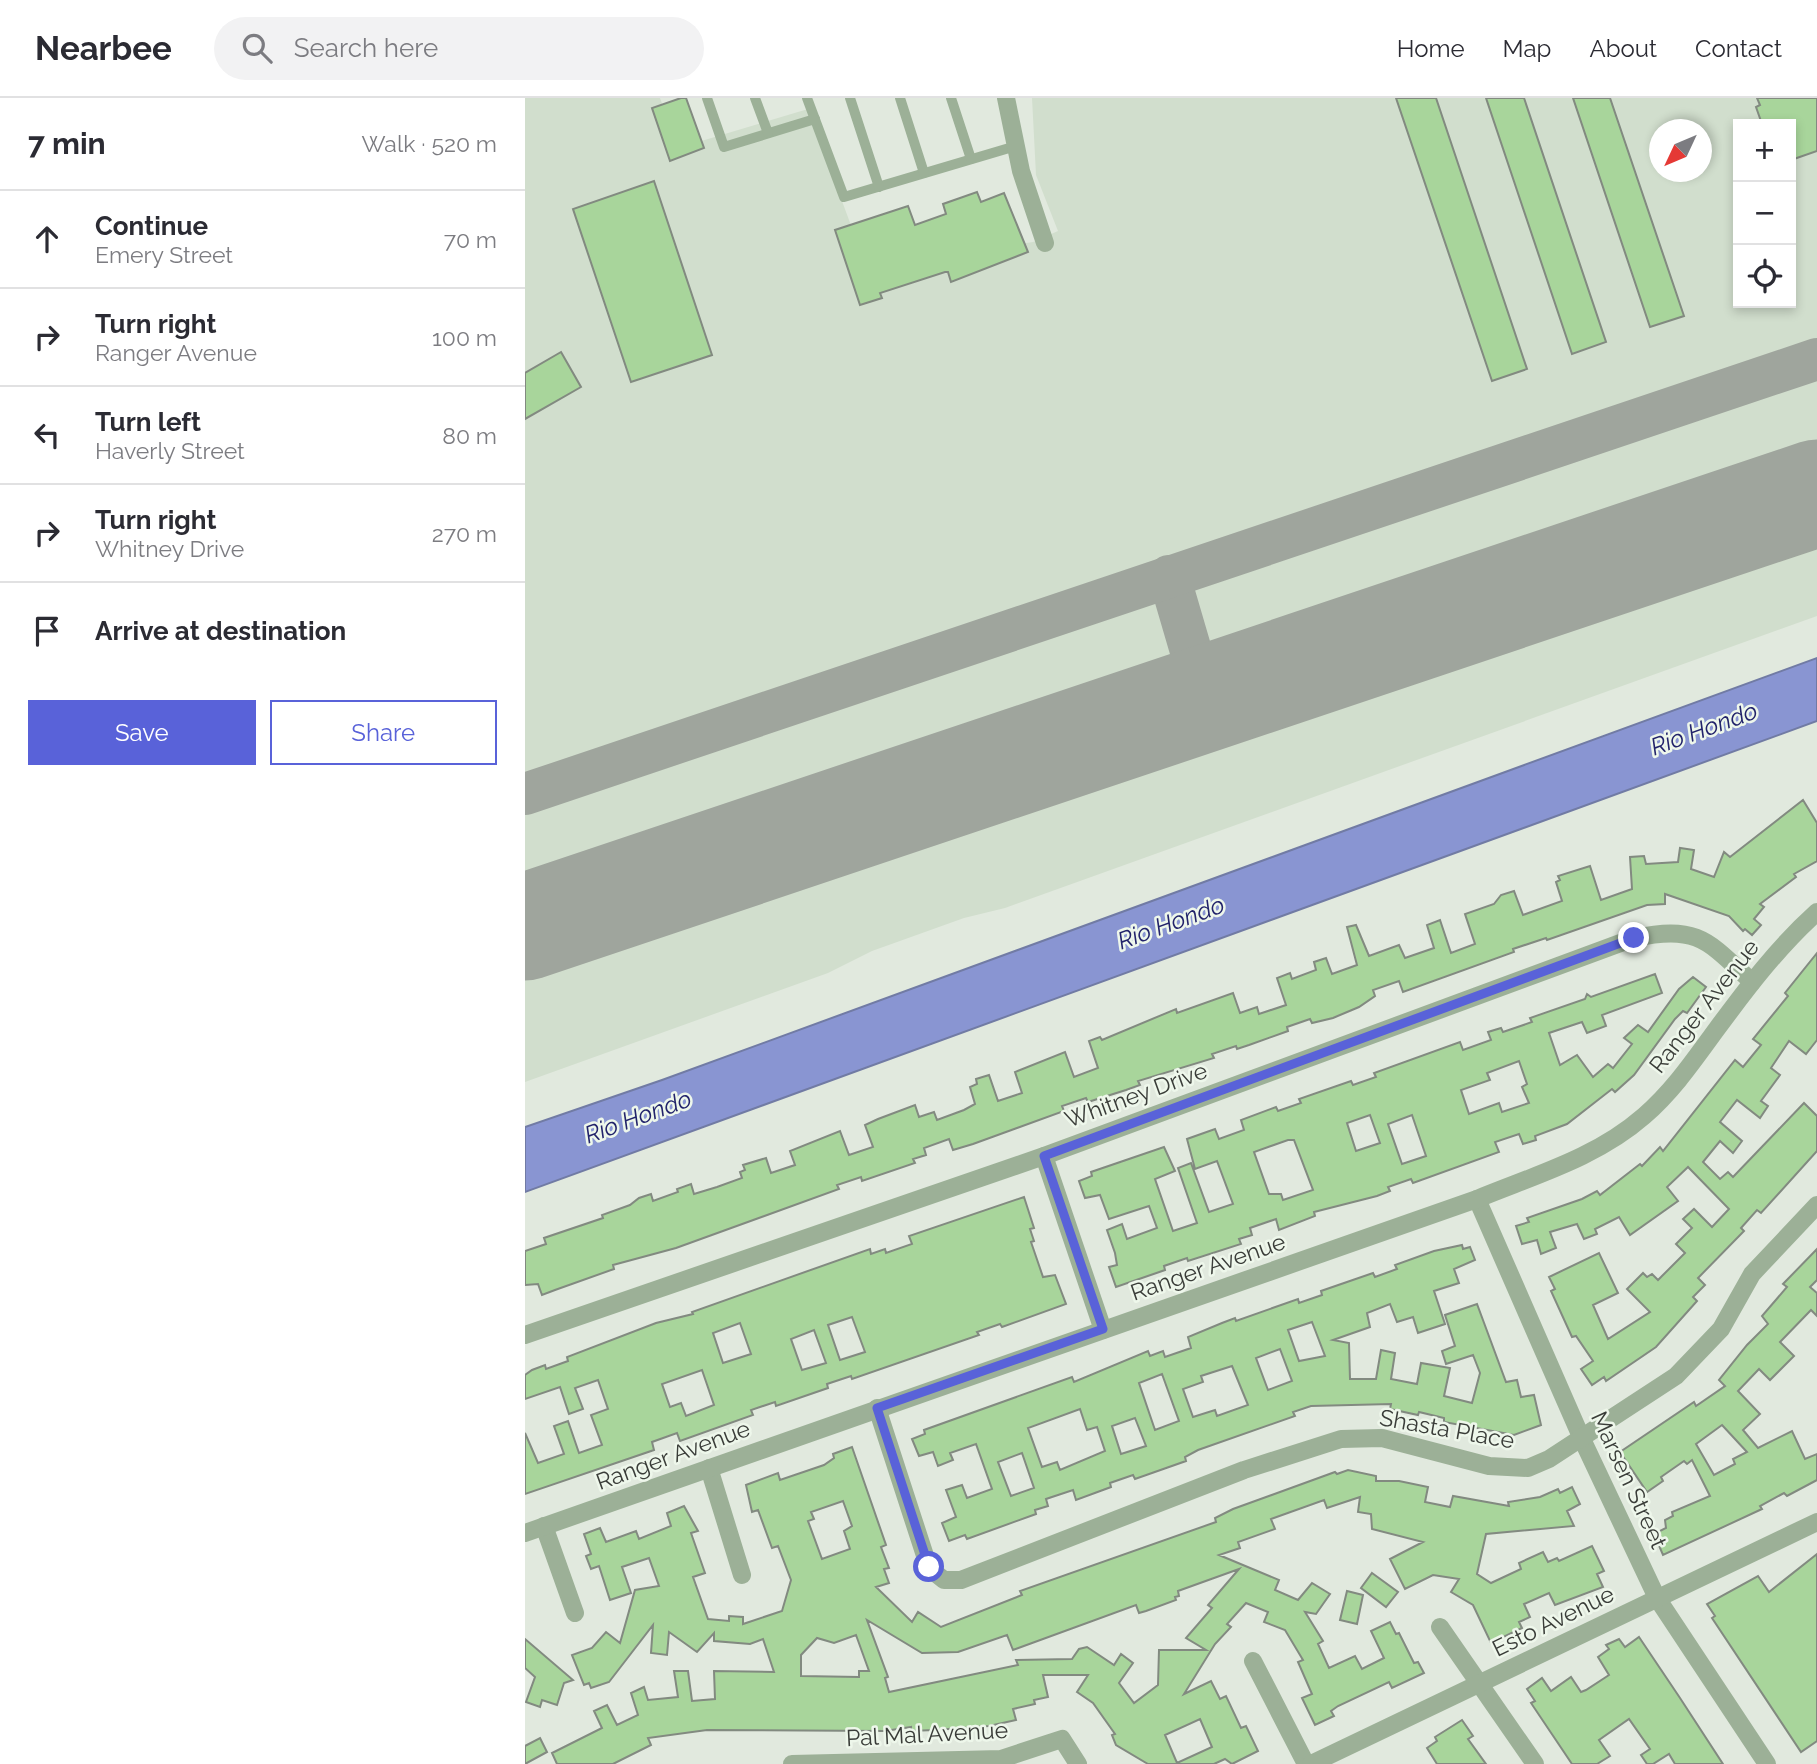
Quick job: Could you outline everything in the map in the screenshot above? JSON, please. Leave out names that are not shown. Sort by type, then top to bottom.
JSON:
[{"type":"street","points":[[1006,98],[1016,146],[1045,243]]},
{"type":"street","name":"Ranger Avenue","points":[[525,1533],[1477,1199],[1577,1160],[1644,1117],[1675,1087],[1752,982],[1795,932],[1817,912]]},
{"type":"street","name":"Whitney Drive","points":[[525,1335],[1044,1156],[1634,938],[1665,932],[1690,933],[1712,947],[1752,982]]},
{"type":"street","points":[[1044,1156],[1103,1329]]},
{"type":"street","name":"Marsen Street","points":[[1477,1199],[1582,1439],[1657,1598],[1767,1764]]},
{"type":"street","name":"Shasta Place","points":[[877,1408],[929,1567],[944,1580],[961,1580],[1244,1470],[1341,1439],[1382,1438],[1489,1466],[1528,1468],[1582,1439],[1676,1376],[1721,1329],[1752,1274],[1817,1205]]},
{"type":"street","points":[[709,1468],[743,1575]]},
{"type":"street","name":"Esto Avenue","points":[[1308,1764],[1482,1684],[1554,1645],[1817,1522]]},
{"type":"street","points":[[544,1526],[575,1613]]},
{"type":"street","points":[[1440,1627],[1535,1764]]},
{"type":"street","points":[[1253,1661],[1308,1764]]},
{"type":"street","name":"Pal Mal Avenue","points":[[792,1764],[1001,1759],[1062,1740],[1078,1764]]},
{"type":"lane","points":[[707,98],[724,147],[815,119]]},
{"type":"lane","points":[[755,98],[768,133]]},
{"type":"lane","points":[[807,98],[844,197],[1016,146]]},
{"type":"lane","points":[[850,98],[880,187]]},
{"type":"lane","points":[[901,98],[924,173]]},
{"type":"lane","points":[[951,98],[971,159]]},
{"type":"shaded area","points":[[525,98],[660,98],[678,148],[808,109],[866,266],[1033,242],[1058,231],[1036,175],[1032,98],[1817,98],[1817,616],[1005,908],[964,918],[872,951],[828,973],[525,1082]]},
{"type":"water","name":"Rio Hondo","points":[[1817,658],[1817,721],[525,1192],[525,1127],[662,1080]]},
{"type":"building","points":[[686,98],[704,148],[670,161],[652,108]]},
{"type":"building","points":[[1396,98],[1436,98],[1527,369],[1492,381]]},
{"type":"building","points":[[1486,98],[1524,98],[1606,342],[1572,354]]},
{"type":"building","points":[[1573,98],[1610,98],[1684,316],[1650,327]]},
{"type":"building","points":[[1757,98],[1817,98],[1817,151],[1796,158],[1796,119],[1760,119],[1756,107],[1760,105]]},
{"type":"building","points":[[654,181],[712,355],[631,382],[573,209]]},
{"type":"building","points":[[977,192],[981,202],[1004,193],[1028,252],[951,282],[948,272],[945,272],[880,293],[882,298],[860,305],[835,230],[908,206],[915,225],[946,214],[943,204]]},
{"type":"building","points":[[561,352],[581,387],[525,419],[525,373]]},
{"type":"building","points":[[1803,800],[1817,823],[1817,861],[1794,874],[1796,877],[1760,904],[1764,907],[1754,919],[1761,925],[1752,935],[1745,929],[1743,931],[1729,916],[1665,894],[1665,904],[1647,905],[1513,949],[1514,952],[1403,992],[1399,981],[1373,990],[1375,996],[1359,1007],[1333,1018],[1312,1023],[1310,1019],[1287,1027],[1288,1031],[1237,1049],[1236,1046],[1212,1054],[1214,1058],[1138,1081],[1140,1085],[1126,1090],[1088,1102],[1086,1098],[1062,1106],[1064,1111],[973,1144],[953,1150],[949,1139],[924,1148],[926,1155],[913,1159],[915,1163],[862,1181],[861,1177],[837,1185],[839,1189],[676,1248],[613,1265],[614,1269],[542,1295],[538,1284],[525,1285],[525,1251],[546,1244],[544,1238],[603,1218],[602,1215],[630,1205],[639,1198],[651,1194],[653,1201],[691,1184],[694,1194],[717,1187],[742,1178],[740,1172],[745,1170],[743,1165],[766,1158],[771,1173],[795,1165],[790,1151],[840,1131],[849,1155],[873,1147],[865,1125],[915,1105],[919,1117],[934,1112],[937,1120],[964,1110],[975,1104],[970,1087],[977,1084],[976,1079],[989,1075],[998,1101],[1022,1093],[1015,1072],[1065,1052],[1074,1077],[1098,1068],[1089,1041],[1100,1037],[1102,1040],[1176,1009],[1177,1013],[1233,993],[1240,1013],[1257,1007],[1259,1014],[1286,1005],[1277,978],[1290,973],[1292,979],[1316,970],[1314,962],[1326,958],[1332,974],[1357,965],[1347,927],[1356,925],[1369,956],[1399,945],[1405,958],[1434,948],[1427,925],[1440,920],[1451,953],[1475,944],[1465,914],[1494,904],[1501,895],[1514,891],[1523,915],[1562,901],[1556,882],[1560,880],[1558,876],[1590,866],[1601,900],[1632,889],[1630,857],[1644,856],[1646,864],[1678,862],[1680,848],[1694,850],[1691,869],[1714,877],[1724,852],[1730,857]]},
{"type":"building","points":[[1817,953],[1817,1040],[1806,1054],[1789,1041],[1771,1068],[1780,1075],[1761,1101],[1768,1106],[1760,1118],[1737,1100],[1720,1122],[1742,1141],[1733,1153],[1720,1141],[1703,1162],[1720,1179],[1728,1172],[1733,1177],[1804,1103],[1817,1116],[1817,1151],[1761,1213],[1757,1210],[1741,1228],[1744,1231],[1698,1278],[1705,1285],[1693,1297],[1697,1301],[1656,1347],[1606,1381],[1604,1377],[1592,1385],[1581,1369],[1593,1361],[1576,1336],[1572,1337],[1551,1291],[1555,1289],[1549,1277],[1599,1253],[1618,1293],[1593,1305],[1608,1339],[1650,1312],[1627,1289],[1643,1273],[1647,1277],[1652,1274],[1658,1280],[1685,1253],[1676,1244],[1692,1228],[1683,1219],[1694,1209],[1712,1227],[1729,1209],[1688,1167],[1667,1187],[1678,1201],[1630,1235],[1619,1217],[1595,1229],[1597,1234],[1584,1239],[1577,1224],[1550,1232],[1556,1248],[1541,1254],[1537,1240],[1522,1244],[1516,1226],[1529,1222],[1527,1218],[1597,1191],[1600,1195],[1640,1164],[1642,1166],[1660,1147],[1663,1151],[1735,1060],[1743,1067],[1761,1045],[1753,1039],[1788,996],[1785,993]]},
{"type":"building","points":[[1655,974],[1662,993],[1602,1015],[1606,1026],[1587,1033],[1582,1022],[1549,1033],[1560,1065],[1577,1055],[1593,1077],[1608,1064],[1613,1068],[1632,1044],[1624,1038],[1638,1025],[1648,1032],[1679,989],[1693,977],[1706,987],[1687,1013],[1683,1011],[1675,1019],[1634,1075],[1615,1092],[1612,1089],[1567,1124],[1535,1136],[1536,1140],[1523,1144],[1519,1134],[1495,1142],[1499,1152],[1413,1183],[1411,1179],[1388,1187],[1390,1191],[1377,1196],[1314,1212],[1315,1216],[1279,1230],[1276,1219],[1250,1228],[1252,1235],[1239,1239],[1241,1244],[1188,1261],[1187,1258],[1164,1266],[1165,1270],[1116,1287],[1109,1267],[1117,1265],[1107,1230],[1122,1224],[1127,1239],[1157,1228],[1149,1206],[1109,1219],[1100,1195],[1085,1198],[1079,1181],[1092,1176],[1091,1172],[1164,1147],[1175,1171],[1155,1179],[1173,1231],[1197,1223],[1178,1168],[1191,1163],[1209,1212],[1233,1204],[1217,1161],[1195,1169],[1187,1139],[1215,1129],[1219,1139],[1244,1130],[1241,1120],[1276,1107],[1278,1111],[1301,1103],[1299,1099],[1351,1081],[1353,1085],[1376,1077],[1374,1073],[1460,1042],[1463,1050],[1491,1040],[1488,1032],[1501,1028],[1503,1032],[1532,1022],[1530,1018],[1585,999],[1587,994],[1591,997]],"holes":[[[1519,1061],[1527,1084],[1522,1087],[1529,1103],[1502,1112],[1499,1103],[1469,1114],[1461,1090],[1490,1080],[1487,1073]],[[1370,1115],[1380,1143],[1356,1151],[1347,1123]],[[1412,1115],[1426,1156],[1402,1164],[1388,1124]],[[1294,1140],[1313,1190],[1283,1200],[1281,1194],[1269,1194],[1254,1152]]]},
{"type":"building","points":[[1024,1197],[1034,1228],[1030,1229],[1034,1241],[1031,1242],[1043,1277],[1055,1275],[1066,1304],[1002,1327],[1000,1324],[977,1332],[979,1335],[852,1379],[851,1376],[827,1384],[828,1388],[776,1406],[775,1402],[751,1410],[753,1415],[680,1441],[677,1433],[652,1442],[654,1450],[525,1494],[525,1433],[538,1463],[564,1454],[554,1426],[568,1421],[579,1453],[602,1445],[591,1415],[608,1409],[598,1380],[575,1388],[583,1409],[569,1414],[560,1387],[525,1399],[525,1375],[532,1370],[545,1365],[546,1369],[568,1361],[567,1357],[656,1323],[693,1314],[692,1312],[870,1249],[871,1254],[885,1249],[886,1253],[912,1244],[909,1236]],"holes":[[[852,1317],[865,1352],[840,1360],[828,1325]],[[740,1323],[751,1354],[723,1363],[713,1333]],[[814,1330],[826,1363],[802,1370],[791,1339]],[[702,1370],[714,1405],[686,1416],[681,1403],[670,1407],[662,1384]]]},
{"type":"building","points":[[1462,1245],[1463,1249],[1470,1247],[1475,1260],[1454,1269],[1459,1283],[1434,1291],[1445,1324],[1418,1333],[1413,1317],[1397,1322],[1390,1304],[1367,1313],[1370,1327],[1333,1340],[1349,1343],[1350,1379],[1376,1379],[1381,1350],[1395,1353],[1391,1379],[1417,1384],[1421,1363],[1450,1368],[1444,1396],[1472,1403],[1480,1373],[1473,1355],[1446,1364],[1442,1351],[1455,1346],[1445,1315],[1477,1304],[1506,1382],[1517,1380],[1521,1397],[1534,1395],[1541,1425],[1514,1435],[1444,1422],[1444,1418],[1419,1412],[1418,1415],[1390,1409],[1391,1404],[1311,1406],[1293,1412],[1295,1416],[1198,1450],[1185,1457],[1186,1461],[1135,1479],[1133,1475],[1110,1483],[1111,1487],[1076,1500],[1073,1490],[1046,1499],[1048,1506],[1035,1510],[1036,1514],[967,1539],[965,1535],[949,1541],[942,1523],[956,1517],[946,1490],[962,1485],[967,1498],[992,1489],[976,1444],[950,1453],[953,1460],[938,1466],[933,1452],[919,1456],[912,1439],[925,1434],[924,1430],[1072,1377],[1074,1382],[1148,1351],[1150,1356],[1163,1351],[1165,1357],[1191,1348],[1188,1337],[1222,1323],[1235,1318],[1236,1321],[1298,1299],[1299,1303],[1322,1295],[1321,1291],[1373,1273],[1375,1277],[1397,1269],[1395,1265],[1434,1251]],"holes":[[[1312,1322],[1325,1356],[1299,1361],[1288,1330]],[[1280,1349],[1292,1381],[1268,1390],[1256,1358]],[[1232,1366],[1248,1405],[1217,1416],[1215,1410],[1193,1417],[1183,1389],[1203,1382],[1201,1376]],[[1162,1374],[1179,1421],[1155,1430],[1139,1383]],[[1080,1409],[1087,1430],[1097,1427],[1105,1451],[1060,1470],[1057,1462],[1042,1467],[1028,1428]],[[1135,1418],[1146,1446],[1121,1454],[1112,1426]],[[1022,1453],[1034,1488],[1011,1496],[998,1462]]]},
{"type":"building","points":[[1817,1249],[1817,1280],[1810,1287],[1817,1293],[1817,1316],[1811,1310],[1780,1342],[1794,1356],[1770,1380],[1759,1369],[1738,1391],[1760,1414],[1743,1430],[1758,1448],[1792,1431],[1805,1459],[1817,1454],[1817,1480],[1787,1496],[1784,1493],[1760,1506],[1762,1509],[1663,1555],[1654,1534],[1666,1528],[1665,1520],[1673,1516],[1672,1512],[1710,1496],[1692,1460],[1687,1464],[1684,1461],[1661,1477],[1663,1481],[1647,1492],[1620,1452],[1694,1402],[1696,1406],[1725,1386],[1719,1380],[1768,1324],[1762,1316],[1787,1287],[1783,1284]],"holes":[[[1722,1425],[1747,1452],[1733,1459],[1735,1464],[1714,1475],[1696,1444]]]},
{"type":"building","points":[[852,1447],[886,1545],[881,1547],[889,1568],[884,1569],[889,1583],[876,1587],[912,1622],[918,1612],[941,1627],[1022,1595],[1020,1591],[1216,1522],[1215,1518],[1233,1509],[1335,1472],[1337,1474],[1348,1470],[1376,1476],[1376,1481],[1399,1481],[1428,1487],[1425,1502],[1450,1507],[1453,1496],[1509,1506],[1508,1502],[1540,1497],[1558,1489],[1560,1493],[1572,1487],[1580,1504],[1567,1511],[1574,1526],[1486,1534],[1477,1574],[1491,1583],[1521,1569],[1519,1563],[1543,1552],[1548,1562],[1557,1558],[1559,1561],[1592,1546],[1604,1571],[1597,1574],[1603,1587],[1555,1605],[1549,1593],[1524,1604],[1530,1617],[1519,1622],[1522,1628],[1491,1643],[1473,1605],[1451,1592],[1459,1579],[1433,1575],[1405,1589],[1390,1559],[1423,1542],[1372,1529],[1371,1514],[1358,1512],[1360,1497],[1327,1508],[1324,1500],[1271,1519],[1275,1529],[1238,1542],[1240,1548],[1219,1555],[1279,1580],[1275,1590],[1298,1600],[1312,1583],[1330,1594],[1316,1614],[1305,1612],[1323,1641],[1318,1644],[1329,1668],[1355,1656],[1362,1669],[1384,1658],[1371,1631],[1390,1622],[1396,1634],[1399,1633],[1414,1663],[1418,1662],[1424,1673],[1392,1688],[1389,1682],[1338,1706],[1331,1711],[1334,1716],[1315,1725],[1302,1698],[1312,1694],[1298,1662],[1303,1660],[1285,1630],[1264,1622],[1268,1612],[1246,1603],[1227,1624],[1231,1627],[1215,1644],[1184,1694],[1211,1681],[1220,1699],[1226,1696],[1241,1728],[1246,1726],[1258,1751],[1232,1764],[1225,1759],[1214,1764],[1148,1764],[1116,1745],[1112,1735],[1115,1734],[1093,1703],[1077,1692],[1088,1675],[1043,1675],[1048,1697],[1034,1700],[1035,1704],[1013,1709],[1016,1720],[989,1726],[911,1731],[911,1727],[885,1731],[707,1730],[648,1738],[651,1745],[613,1764],[557,1764],[552,1753],[602,1728],[594,1711],[607,1705],[617,1725],[638,1715],[631,1693],[644,1687],[648,1700],[678,1697],[674,1671],[688,1671],[692,1701],[715,1699],[714,1671],[774,1672],[763,1639],[750,1644],[714,1641],[714,1633],[697,1652],[669,1632],[667,1655],[651,1653],[653,1625],[609,1682],[591,1688],[589,1683],[584,1685],[572,1655],[592,1648],[606,1632],[620,1643],[635,1590],[659,1586],[649,1558],[622,1567],[631,1593],[610,1600],[599,1566],[591,1569],[586,1556],[591,1554],[584,1534],[600,1528],[606,1542],[636,1531],[639,1539],[671,1526],[667,1513],[684,1506],[698,1531],[691,1533],[705,1573],[693,1577],[708,1619],[729,1621],[729,1616],[743,1617],[743,1624],[782,1611],[791,1580],[778,1546],[772,1548],[758,1510],[752,1512],[746,1485],[778,1473],[780,1480],[824,1465],[834,1458],[833,1454]],"holes":[[[843,1501],[852,1526],[844,1531],[850,1549],[822,1559],[808,1521],[814,1519],[811,1512]],[[1239,1569],[1208,1605],[1212,1608],[1186,1638],[1206,1650],[1159,1650],[1158,1685],[1134,1703],[1119,1683],[1133,1663],[1121,1654],[1114,1665],[1087,1647],[1079,1649],[1072,1659],[1016,1660],[1018,1665],[889,1692],[885,1678],[888,1677],[867,1620],[922,1653],[958,1652],[1007,1635],[1013,1650],[1136,1605],[1139,1613],[1146,1611],[1176,1600],[1178,1591]],[[856,1635],[869,1671],[859,1671],[859,1677],[801,1676],[801,1655],[817,1638],[834,1643]],[[1200,1719],[1212,1747],[1177,1763],[1165,1735]]]},
{"type":"building","points":[[1817,1554],[1817,1741],[1801,1752],[1712,1618],[1715,1616],[1707,1604],[1758,1576],[1769,1592]]},
{"type":"building","points":[[1372,1573],[1398,1592],[1386,1607],[1361,1588]]},
{"type":"building","points":[[1347,1591],[1363,1595],[1357,1624],[1340,1620]]},
{"type":"building","points":[[1639,1637],[1723,1764],[1675,1764],[1669,1754],[1653,1764],[1647,1764],[1641,1755],[1650,1749],[1629,1719],[1599,1740],[1610,1756],[1597,1764],[1572,1764],[1531,1703],[1535,1701],[1527,1689],[1542,1678],[1551,1691],[1571,1677],[1581,1692],[1586,1690],[1609,1675],[1598,1657],[1609,1649],[1606,1645],[1619,1639],[1625,1647]]},
{"type":"building","points":[[525,1639],[573,1680],[564,1683],[557,1705],[542,1700],[540,1707],[526,1702],[535,1677],[525,1668]]},
{"type":"building","points":[[1462,1720],[1473,1736],[1468,1739],[1486,1764],[1437,1764],[1427,1748],[1437,1741],[1435,1737]]},
{"type":"building","points":[[540,1738],[547,1752],[525,1764],[525,1746]]},
{"type":"taxiway","points":[[525,794],[1817,359]]},
{"type":"taxiway","points":[[1169,576],[1205,699]]},
{"type":"runway","points":[[525,927],[1817,493]]},
{"type":"route","points":[[929,1567],[877,1408],[1103,1329],[1044,1156],[1634,938]]}]
